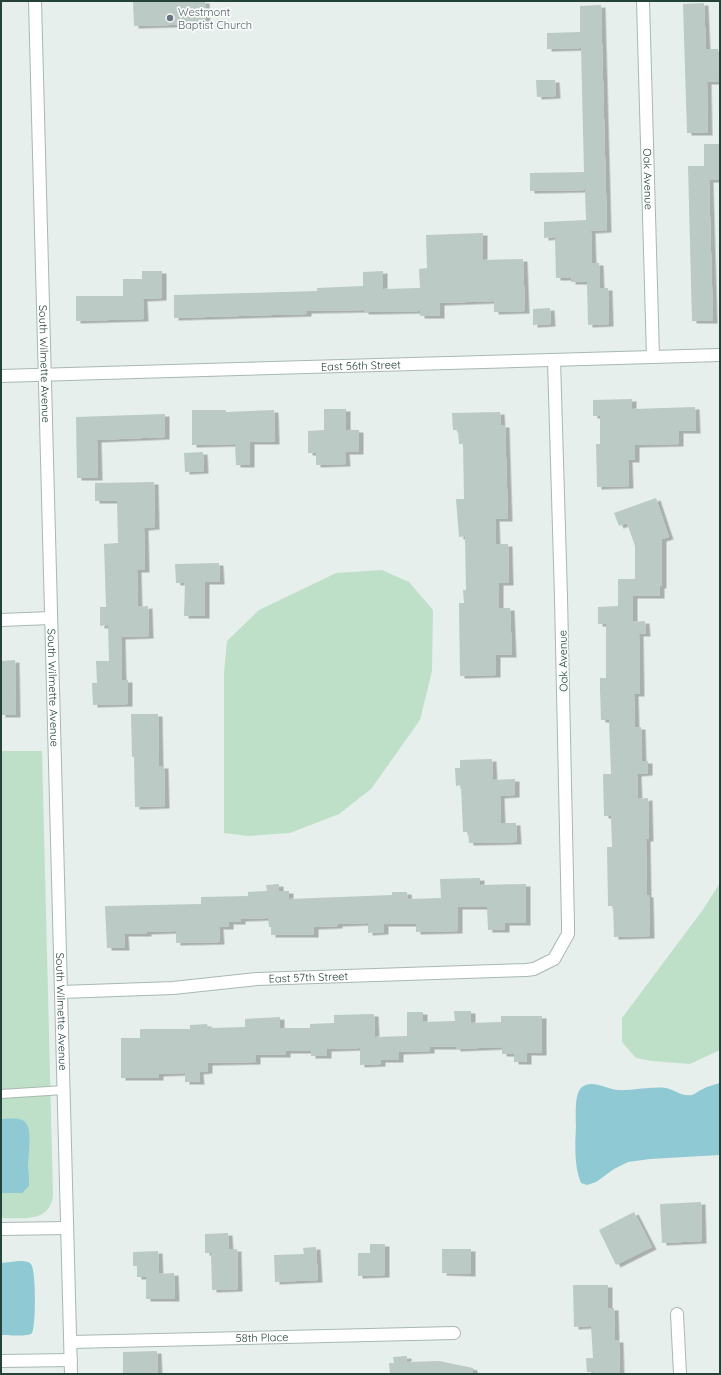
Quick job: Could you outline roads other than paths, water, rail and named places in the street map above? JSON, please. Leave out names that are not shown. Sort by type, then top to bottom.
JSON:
[{"type":"street","name":"South Wilmette Avenue","points":[[35,1],[71,1374]]},
{"type":"street","name":"Oak Avenue","points":[[643,1],[653,357]]},
{"type":"street","name":"East 56th Street","points":[[1,376],[720,355]]},
{"type":"street","name":"Oak Avenue","points":[[554,360],[568,924],[568,934],[554,959]]},
{"type":"street","points":[[1,620],[51,618]]},
{"type":"street","name":"East 57th Street","points":[[61,992],[172,988],[258,979],[526,970],[534,969],[554,959]]},
{"type":"street","points":[[1,1229],[67,1228]]},
{"type":"street","points":[[677,1314],[680,1374]]},
{"type":"street","name":"58th Place","points":[[70,1342],[454,1333]]},
{"type":"street","points":[[1,1361],[71,1360]]},
{"type":"lane","points":[[1,1094],[64,1090]]},
{"type":"water","points":[[720,1083],[720,1155],[650,1159],[628,1162],[614,1169],[596,1182],[587,1185],[581,1183],[577,1170],[575,1147],[577,1099],[579,1090],[582,1087],[595,1084],[617,1090],[666,1088],[688,1095]]},
{"type":"water","points":[[1,1119],[23,1120],[29,1131],[29,1186],[22,1193],[1,1193]]},
{"type":"water","points":[[19,1261],[29,1262],[33,1268],[35,1298],[32,1333],[17,1336],[1,1335],[1,1263]]},
{"type":"place","name":"Westmont Baptist Church","points":[[170,18]]}]
